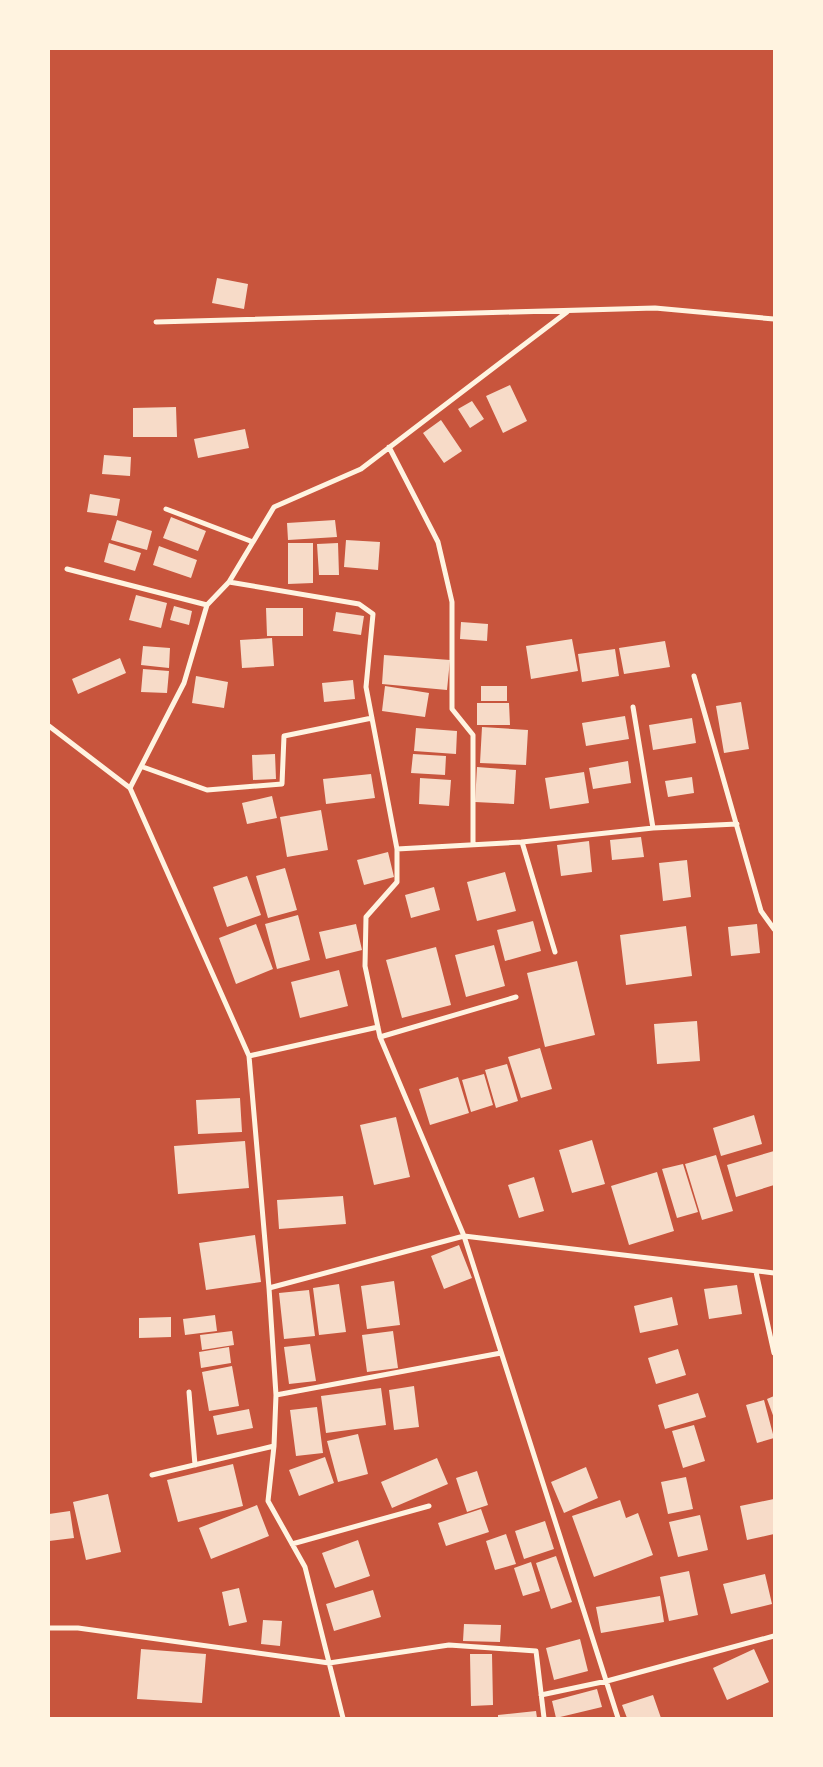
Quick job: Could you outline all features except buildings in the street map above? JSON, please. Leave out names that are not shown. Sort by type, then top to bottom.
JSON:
[{"type":"street","points":[[156,322],[567,312],[655,308],[774,319]]},
{"type":"street","points":[[130,788],[143,767],[184,683],[207,605],[229,582],[274,507],[361,469],[567,312]]},
{"type":"street","points":[[389,447],[438,542],[452,602],[452,709],[473,735],[472,844]]},
{"type":"street","points":[[166,508],[252,542]]},
{"type":"street","points":[[67,569],[207,605]]},
{"type":"street","points":[[229,582],[359,604],[373,614],[366,687],[397,849],[397,882],[366,917],[365,966],[380,1037],[464,1236],[618,1718]]},
{"type":"street","points":[[694,676],[761,911],[774,930]]},
{"type":"street","points":[[633,707],[653,828]]},
{"type":"street","points":[[143,767],[207,790],[282,784],[284,736],[372,718]]},
{"type":"street","points":[[49,726],[130,788],[249,1056],[270,1288],[276,1395],[274,1446],[268,1501],[305,1567],[343,1718]]},
{"type":"street","points":[[397,849],[522,842],[653,828],[736,824]]},
{"type":"street","points":[[522,842],[555,952]]},
{"type":"street","points":[[380,1037],[516,997]]},
{"type":"street","points":[[249,1056],[378,1027]]},
{"type":"street","points":[[270,1288],[464,1236],[774,1273]]},
{"type":"street","points":[[756,1272],[774,1353]]},
{"type":"street","points":[[276,1395],[501,1353]]},
{"type":"street","points":[[189,1392],[195,1465]]},
{"type":"street","points":[[152,1476],[274,1446]]},
{"type":"street","points":[[292,1544],[429,1506]]},
{"type":"street","points":[[49,1628],[78,1628],[329,1663],[449,1645],[536,1651],[544,1718]]},
{"type":"street","points":[[541,1695],[607,1681],[774,1636]]}]
